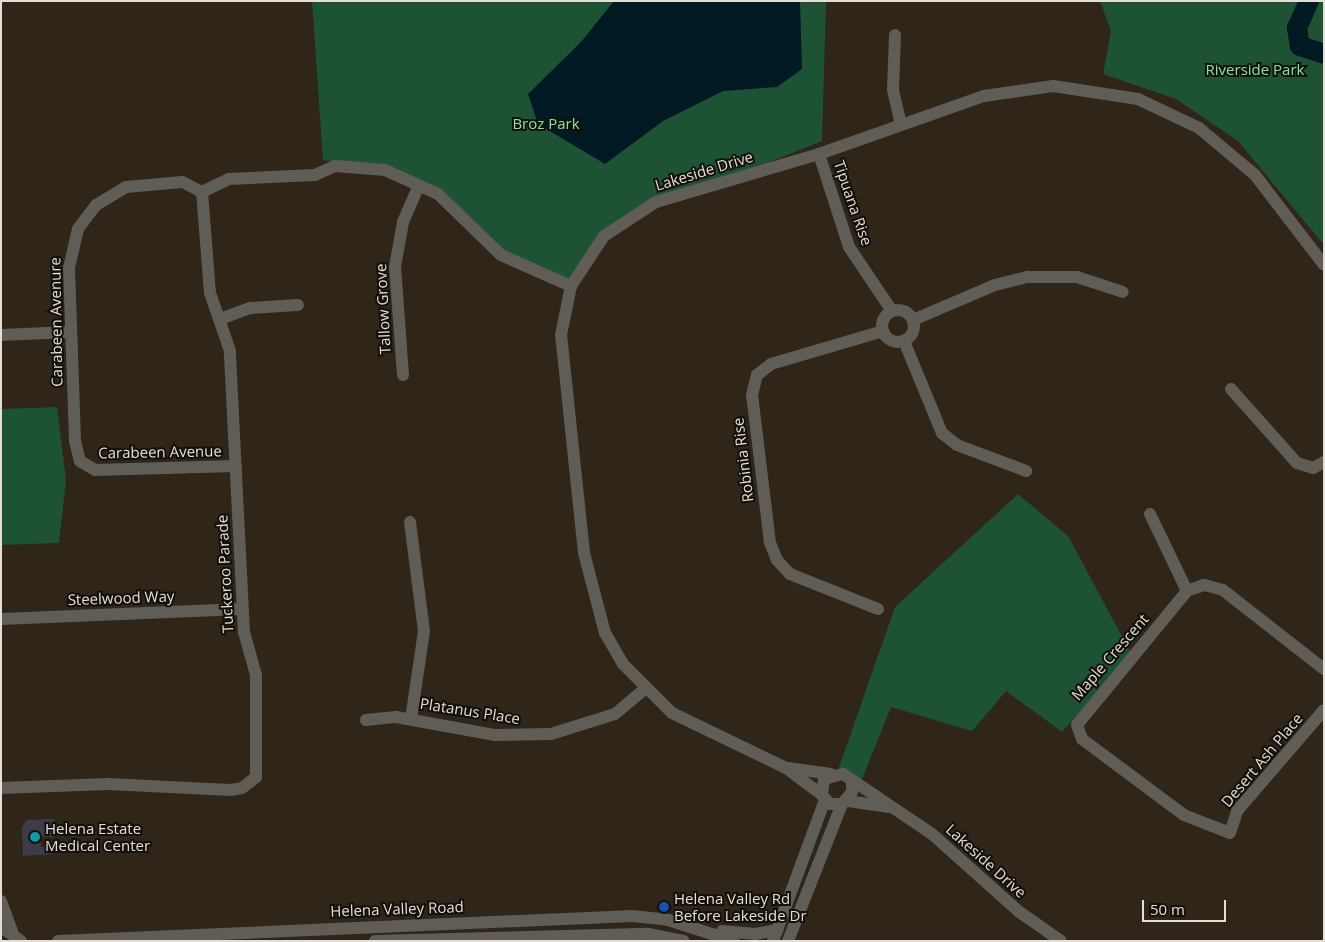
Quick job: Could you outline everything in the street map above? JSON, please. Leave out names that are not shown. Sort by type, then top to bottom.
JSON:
[{"type":"street","points":[[895,35],[893,90],[901,124]]},
{"type":"street","name":"Lakeside Drive","points":[[888,808],[823,797],[786,768],[697,729],[645,689],[623,664],[605,633],[584,553],[562,365],[561,334],[571,286],[604,236],[656,202],[819,154],[901,124],[1019,89],[1086,87],[1138,98],[1170,110],[1222,144],[1255,175],[1324,265]]},
{"type":"street","name":"Tipuana Rise","points":[[819,154],[849,247],[892,310]]},
{"type":"street","points":[[202,192],[229,179],[315,175],[335,166],[385,170],[419,185],[450,204],[502,256],[571,286]]},
{"type":"street","name":"Carabeen Avenure","points":[[75,441],[69,256],[84,216],[111,194],[144,183],[182,182],[202,192]]},
{"type":"street","name":"Tallow Grove","points":[[403,375],[395,267],[403,222],[419,185]]},
{"type":"street","name":"Tuckeroo Parade","points":[[1,788],[108,784],[231,790],[251,783],[258,768],[256,675],[242,609],[230,351],[208,277],[202,192]]},
{"type":"street","points":[[913,320],[996,285],[1028,277],[1077,277],[1123,292]]},
{"type":"street","points":[[220,319],[251,308],[298,305]]},
{"type":"street","points":[[892,310],[904,311],[913,320],[913,332],[904,341],[891,341],[883,331],[883,319],[892,310]]},
{"type":"street","name":"Robinia Rise","points":[[878,609],[790,574],[777,560],[770,543],[752,395],[757,376],[771,364],[883,331]]},
{"type":"street","points":[[1,335],[71,332]]},
{"type":"street","points":[[904,341],[942,434],[957,445],[1026,471]]},
{"type":"street","points":[[1231,389],[1297,463],[1312,468],[1324,462]]},
{"type":"street","name":"Carabeen Avenue","points":[[75,441],[80,461],[95,470],[236,466]]},
{"type":"street","points":[[1150,514],[1187,592],[1204,585],[1223,590],[1324,669]]},
{"type":"street","points":[[410,522],[424,630],[412,718]]},
{"type":"street","name":"Maple Crescent","points":[[1187,592],[1080,716],[1078,732],[1184,815],[1230,833]]},
{"type":"street","name":"Steelwood Way","points":[[1,619],[242,609]]},
{"type":"street","name":"Platanus Place","points":[[366,720],[412,718],[495,735],[551,734],[615,714],[645,689]]},
{"type":"street","name":"Desert Ash Place","points":[[1230,833],[1237,811],[1324,710]]},
{"type":"street","name":"Lakeside Drive","points":[[786,768],[843,774],[852,783],[888,808],[932,834],[1018,911],[1061,941]]},
{"type":"street","points":[[700,928],[775,935],[823,797],[821,786],[831,774]]},
{"type":"street","points":[[788,941],[852,783]]},
{"type":"street","points":[[1,902],[7,930],[21,941]]},
{"type":"street","name":"Helena Valley Road","points":[[58,941],[632,916],[700,928],[734,941]]},
{"type":"street","points":[[529,921],[530,939]]},
{"type":"street","name":"Helena Valley Road","points":[[375,941],[530,939],[648,934],[683,941]]},
{"type":"street","points":[[588,941],[604,935]]},
{"type":"green space","name":"Broz Park","points":[[312,1],[826,1],[822,141],[623,221],[571,286],[524,268],[450,204],[385,170],[323,160]]},
{"type":"green space","name":"Riverside Park","points":[[1100,1],[1324,1],[1324,245],[1238,141],[1176,99],[1103,74],[1111,31]]},
{"type":"green space","points":[[57,407],[66,480],[59,543],[1,545],[1,409]]},
{"type":"green space","points":[[1018,494],[1068,536],[1132,655],[1062,732],[1006,691],[972,731],[891,707],[862,779],[837,773],[895,607]]},
{"type":"water","points":[[614,1],[800,1],[802,69],[777,87],[723,91],[663,121],[605,164],[538,124],[528,94],[581,42]]},
{"type":"building","name":"Helena Estate Medical Center","points":[[54,819],[55,837],[40,837],[41,847],[51,846],[51,854],[23,856],[22,827],[27,820]]},
{"type":"waterway","points":[[1309,1],[1297,28],[1300,46],[1324,54]]},
{"type":"place","name":"Helena Estate Medical Center","points":[[35,837]]},
{"type":"place","name":"Helena Valley Rd Before Lakeside Dr","points":[[664,907]]}]
